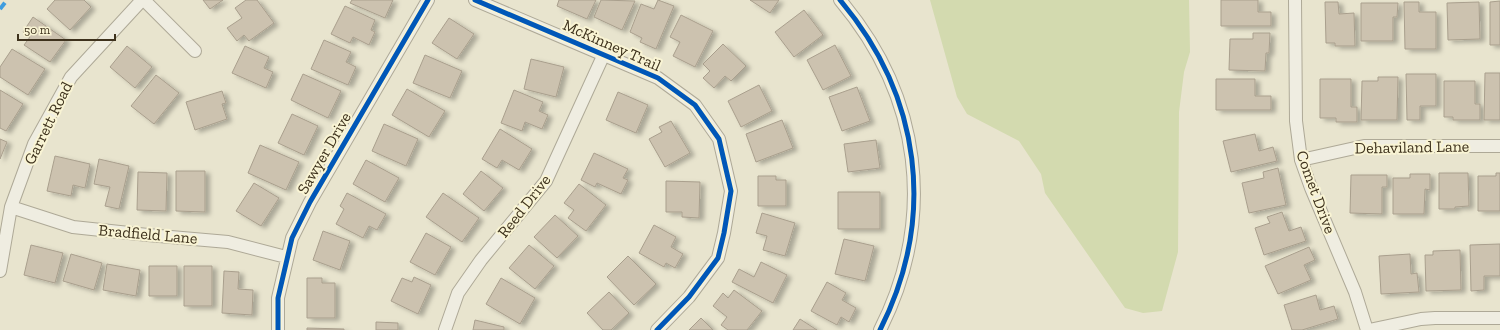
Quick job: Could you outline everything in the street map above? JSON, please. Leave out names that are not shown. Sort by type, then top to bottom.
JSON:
[{"type":"street","points":[[143,0],[195,51]]},
{"type":"street","name":"Garrett Road","points":[[0,271],[11,207],[34,144],[71,77],[143,0]]},
{"type":"street","name":"Sawyer Drive","points":[[278,330],[278,298],[286,257],[292,238],[310,202],[428,0]]},
{"type":"street","name":"McKinney Trail","points":[[475,0],[658,78],[695,105],[719,139],[731,190],[718,258],[689,297],[658,330]]},
{"type":"street","points":[[840,0],[864,31],[879,55],[890,79],[905,122],[913,166],[914,213],[908,257],[901,282],[880,330]]},
{"type":"street","name":"Comet Drive","points":[[1295,0],[1296,121],[1301,160],[1311,188],[1355,292],[1368,330]]},
{"type":"street","name":"Reed Drive","points":[[445,330],[458,293],[476,266],[546,182],[604,54]]},
{"type":"street","name":"Dehaviland Lane","points":[[1301,160],[1364,146],[1500,146]]},
{"type":"street","name":"Bradfield Lane","points":[[11,207],[73,227],[228,242],[286,257]]},
{"type":"street","points":[[1368,330],[1422,319],[1500,318]]},
{"type":"green space","points":[[930,0],[1189,0],[1190,52],[1184,72],[1179,112],[1178,252],[1162,311],[1143,313],[1125,308],[1045,193],[1041,174],[1019,141],[967,114],[957,97]]},
{"type":"building","points":[[55,0],[84,0],[91,7],[70,30],[47,9]]},
{"type":"building","points":[[203,0],[223,0],[210,9]]},
{"type":"building","points":[[246,0],[257,0],[274,23],[249,41],[244,35],[237,41],[227,28],[242,18],[235,8]]},
{"type":"building","points":[[352,0],[393,0],[385,18],[350,3]]},
{"type":"building","points":[[559,0],[596,0],[587,19],[557,6]]},
{"type":"building","points":[[601,0],[635,1],[622,30],[594,17]]},
{"type":"building","points":[[658,0],[674,6],[656,49],[640,42],[642,38],[630,32],[641,4],[654,9]]},
{"type":"building","points":[[750,0],[779,0],[770,13]]},
{"type":"building","points":[[1221,0],[1258,0],[1258,12],[1271,12],[1271,26],[1221,26]]},
{"type":"building","points":[[1500,1],[1500,45],[1490,45],[1490,2]]},
{"type":"building","points":[[1325,2],[1338,2],[1339,14],[1354,13],[1355,46],[1335,46],[1335,43],[1326,43]]},
{"type":"building","points":[[1404,2],[1419,2],[1419,12],[1436,12],[1436,49],[1405,49]]},
{"type":"building","points":[[1479,2],[1480,39],[1448,40],[1447,3]]},
{"type":"building","points":[[1361,3],[1398,3],[1397,17],[1393,17],[1393,41],[1361,41]]},
{"type":"building","points":[[345,6],[375,20],[371,30],[375,32],[369,45],[353,37],[350,43],[331,34]]},
{"type":"building","points":[[804,10],[823,35],[794,57],[775,32]]},
{"type":"building","points":[[681,15],[713,31],[695,67],[673,56],[680,42],[670,37]]},
{"type":"building","points":[[33,17],[66,40],[50,62],[24,45],[30,37],[23,32]]},
{"type":"building","points":[[449,18],[474,34],[457,59],[432,43]]},
{"type":"building","points":[[1253,33],[1270,33],[1269,53],[1266,53],[1265,71],[1229,70],[1230,39],[1253,39]]},
{"type":"building","points":[[324,40],[351,52],[346,62],[356,67],[348,85],[311,69]]},
{"type":"building","points":[[723,44],[746,66],[731,81],[725,76],[714,88],[703,78],[710,71],[703,64]]},
{"type":"building","points":[[835,45],[851,76],[823,90],[807,60]]},
{"type":"building","points":[[127,46],[152,67],[135,88],[110,67]]},
{"type":"building","points":[[245,46],[269,57],[264,68],[273,72],[266,88],[232,73]]},
{"type":"building","points":[[12,49],[45,69],[28,95],[0,77],[0,67]]},
{"type":"building","points":[[425,55],[462,71],[450,98],[413,83]]},
{"type":"building","points":[[531,59],[564,67],[556,97],[524,89]]},
{"type":"building","points":[[1485,73],[1500,73],[1500,120],[1484,120]]},
{"type":"building","points":[[303,74],[341,91],[328,118],[291,100]]},
{"type":"building","points":[[1406,74],[1436,74],[1436,106],[1420,106],[1420,120],[1407,120]]},
{"type":"building","points":[[156,75],[179,93],[154,124],[131,106]]},
{"type":"building","points":[[1378,77],[1398,77],[1397,120],[1361,120],[1362,81],[1378,81]]},
{"type":"building","points":[[1216,79],[1255,79],[1255,96],[1271,96],[1271,110],[1216,110]]},
{"type":"building","points":[[1320,79],[1351,79],[1351,107],[1357,107],[1357,122],[1336,122],[1336,118],[1320,118]]},
{"type":"building","points":[[1444,81],[1475,81],[1475,104],[1480,104],[1480,120],[1453,120],[1453,117],[1444,117]]},
{"type":"building","points":[[759,85],[772,111],[741,127],[728,101]]},
{"type":"building","points":[[857,87],[870,121],[842,131],[829,97]]},
{"type":"building","points":[[407,89],[445,111],[429,137],[392,115]]},
{"type":"building","points":[[0,90],[23,104],[6,131],[0,128]]},
{"type":"building","points":[[514,90],[543,102],[539,111],[548,115],[542,129],[525,122],[522,131],[501,123]]},
{"type":"building","points":[[222,91],[226,103],[222,104],[227,119],[195,130],[186,102]]},
{"type":"building","points":[[618,92],[648,105],[636,133],[606,120]]},
{"type":"building","points":[[292,114],[318,126],[304,155],[278,143]]},
{"type":"building","points":[[782,120],[793,148],[756,162],[746,134]]},
{"type":"building","points":[[671,121],[690,153],[665,167],[649,139],[662,132],[659,127]]},
{"type":"building","points":[[384,124],[418,139],[406,166],[372,151]]},
{"type":"building","points":[[500,129],[532,149],[519,170],[502,160],[497,168],[482,159]]},
{"type":"building","points":[[1255,134],[1259,151],[1273,147],[1277,161],[1231,172],[1223,141]]},
{"type":"building","points":[[0,139],[7,142],[0,159]]},
{"type":"building","points":[[876,140],[880,168],[848,172],[844,144]]},
{"type":"building","points":[[260,145],[299,162],[286,190],[248,173]]},
{"type":"building","points":[[594,153],[628,169],[623,178],[628,180],[621,194],[597,183],[595,187],[581,180]]},
{"type":"building","points":[[55,156],[90,164],[85,188],[73,185],[71,196],[47,191]]},
{"type":"building","points":[[99,159],[129,166],[119,209],[105,206],[110,187],[94,184]]},
{"type":"building","points":[[366,160],[399,178],[385,202],[353,184]]},
{"type":"building","points":[[1278,168],[1286,205],[1249,213],[1242,183],[1264,178],[1263,172]]},
{"type":"building","points":[[176,171],[205,171],[205,212],[176,211]]},
{"type":"building","points":[[481,171],[503,188],[484,211],[463,194]]},
{"type":"building","points":[[138,172],[167,173],[166,211],[137,210]]},
{"type":"building","points":[[1439,173],[1468,173],[1469,206],[1455,207],[1455,209],[1439,209]]},
{"type":"building","points":[[1496,173],[1500,173],[1500,211],[1478,211],[1478,176],[1496,176]]},
{"type":"building","points":[[1410,174],[1430,174],[1430,190],[1425,189],[1424,214],[1393,214],[1393,178],[1410,178]]},
{"type":"building","points":[[1351,175],[1387,175],[1387,187],[1382,187],[1382,214],[1350,213]]},
{"type":"building","points":[[758,176],[776,176],[776,180],[786,180],[786,206],[758,206]]},
{"type":"building","points":[[666,181],[700,182],[699,218],[682,217],[682,212],[666,212]]},
{"type":"building","points":[[254,183],[279,198],[261,226],[236,211]]},
{"type":"building","points":[[579,184],[606,205],[586,231],[568,218],[574,210],[564,203]]},
{"type":"building","points":[[838,192],[880,192],[880,229],[838,229]]},
{"type":"building","points":[[347,193],[386,214],[377,230],[369,226],[363,238],[336,224],[344,209],[340,206]]},
{"type":"building","points":[[443,193],[479,218],[462,242],[426,217]]},
{"type":"building","points":[[1282,212],[1289,231],[1301,227],[1306,241],[1264,255],[1255,228],[1270,223],[1267,217]]},
{"type":"building","points":[[762,213],[795,223],[785,256],[763,250],[767,236],[756,233]]},
{"type":"building","points":[[555,215],[578,236],[557,258],[534,237]]},
{"type":"building","points":[[654,225],[676,237],[671,247],[683,254],[675,268],[666,263],[664,267],[639,253]]},
{"type":"building","points":[[323,231],[350,241],[340,270],[313,260]]},
{"type":"building","points":[[426,233],[451,247],[435,275],[410,262]]},
{"type":"building","points":[[844,239],[874,246],[865,281],[835,274]]},
{"type":"building","points":[[1500,244],[1500,276],[1484,276],[1484,290],[1471,291],[1470,245]]},
{"type":"building","points":[[31,245],[63,253],[55,283],[24,275]]},
{"type":"building","points":[[529,245],[554,266],[535,289],[509,268]]},
{"type":"building","points":[[1309,247],[1315,260],[1304,265],[1311,280],[1278,294],[1265,266]]},
{"type":"building","points":[[1460,250],[1461,290],[1426,291],[1425,255],[1433,255],[1433,251]]},
{"type":"building","points":[[71,254],[102,263],[94,290],[63,281]]},
{"type":"building","points":[[1410,254],[1411,274],[1417,273],[1419,292],[1381,294],[1379,256]]},
{"type":"building","points":[[628,256],[656,284],[634,305],[607,277]]},
{"type":"building","points":[[761,262],[787,275],[773,303],[732,282],[739,269],[754,277]]},
{"type":"building","points":[[107,264],[140,270],[136,296],[103,290]]},
{"type":"building","points":[[149,266],[177,266],[177,296],[149,296]]},
{"type":"building","points":[[184,266],[212,266],[212,306],[184,306]]},
{"type":"building","points":[[224,271],[239,272],[238,289],[253,290],[252,315],[222,313]]},
{"type":"building","points":[[414,277],[431,285],[418,314],[391,301],[402,278],[412,282]]},
{"type":"building","points":[[307,278],[322,278],[322,283],[335,283],[335,318],[307,318]]},
{"type":"building","points":[[501,278],[535,298],[520,324],[486,304]]},
{"type":"building","points":[[827,282],[846,293],[842,300],[856,308],[849,322],[841,317],[837,325],[811,311]]},
{"type":"building","points":[[734,290],[762,311],[747,330],[728,330],[721,325],[727,317],[713,306],[723,293],[728,298]]},
{"type":"building","points":[[609,292],[629,313],[611,330],[603,330],[587,313]]},
{"type":"building","points":[[1316,295],[1320,310],[1334,306],[1338,319],[1302,330],[1292,330],[1284,305]]},
{"type":"building","points":[[701,318],[713,330],[689,330]]},
{"type":"building","points":[[800,319],[817,330],[793,330]]},
{"type":"building","points":[[475,320],[504,327],[504,330],[473,330]]},
{"type":"building","points":[[376,322],[398,323],[398,330],[376,330]]},
{"type":"building","points":[[307,328],[344,329],[344,330],[307,330]]},
{"type":"marked path","points":[[0,9],[7,0]]},
{"type":"cycle path","points":[[278,330],[278,298],[292,238],[310,202],[428,0]]},
{"type":"cycle path","points":[[475,0],[658,78],[695,105],[719,139],[731,191],[718,258],[689,297],[657,330]]},
{"type":"cycle path","points":[[840,0],[867,37],[888,76],[903,117],[912,159],[914,201],[909,244],[898,287],[880,330]]}]
